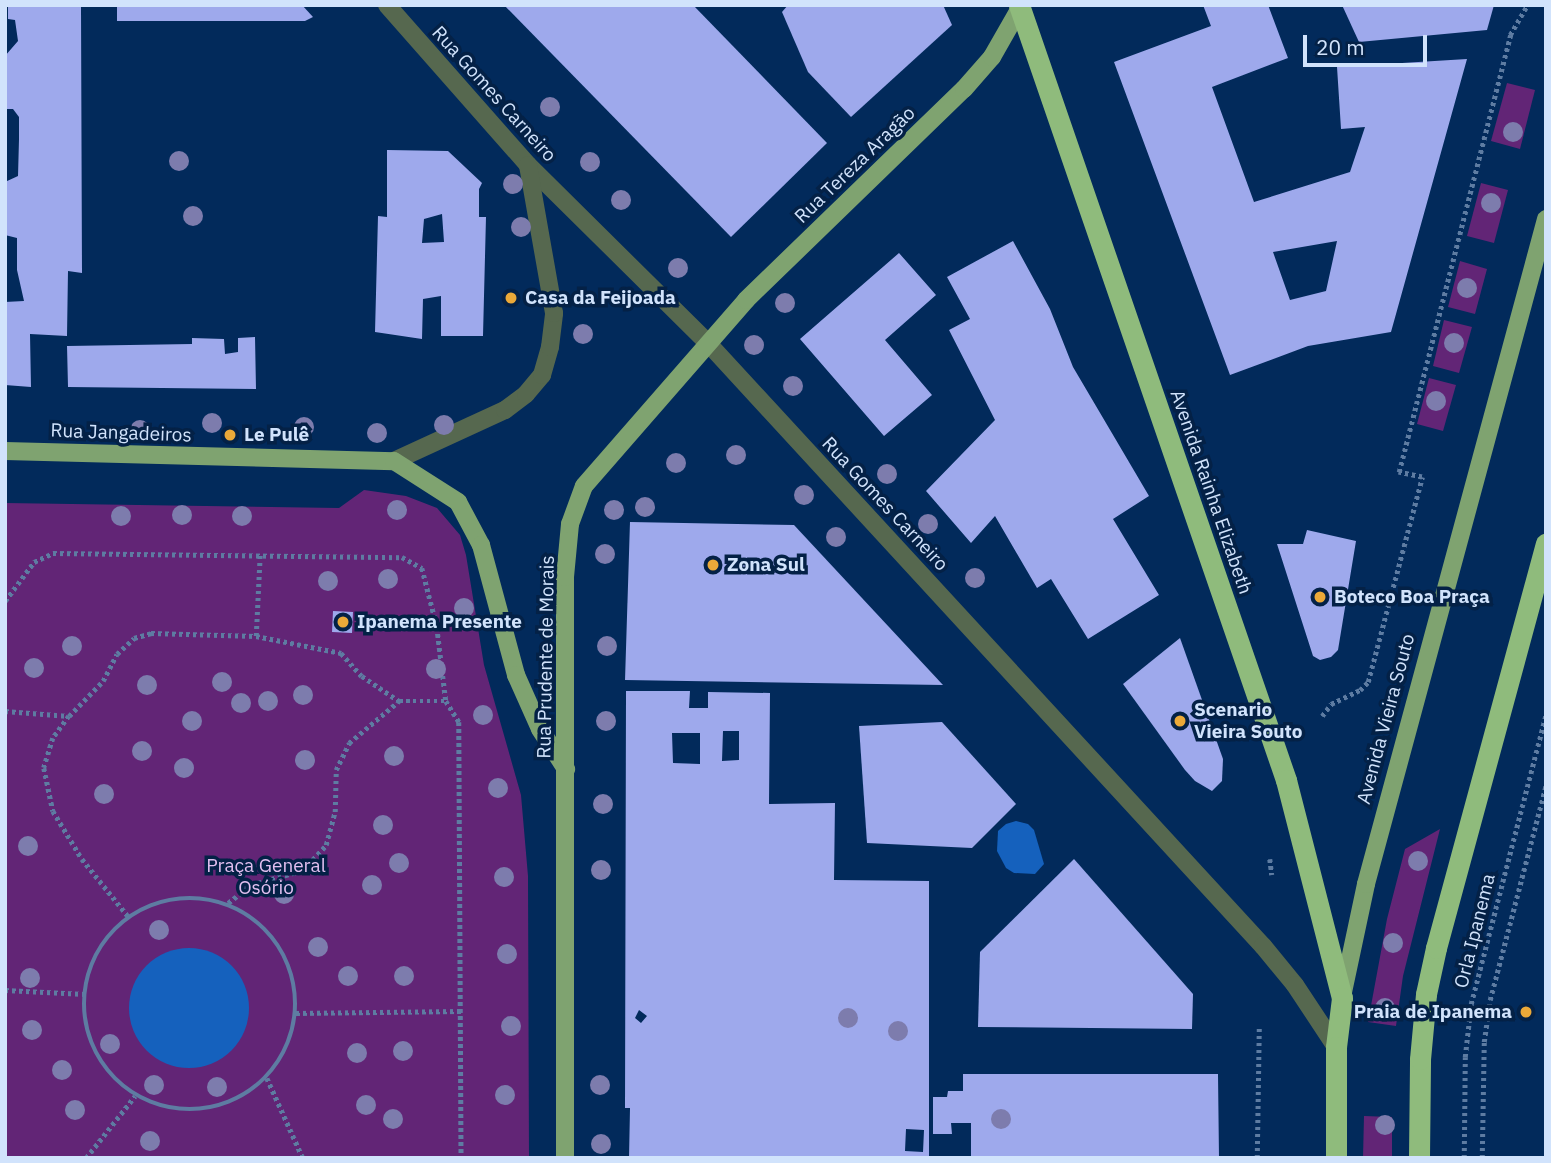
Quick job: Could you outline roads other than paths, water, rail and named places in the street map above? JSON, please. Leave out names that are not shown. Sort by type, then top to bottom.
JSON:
[{"type":"highway","name":"Avenida Rainha Elizabeth","points":[[1020,7],[1286,780],[1342,998]]},
{"type":"highway","points":[[1419,1158],[1420,1059],[1426,994],[1436,948],[1546,544]]},
{"type":"highway","name":"Avenida Vieira Souto","points":[[1336,1158],[1336,1047],[1342,998]]},
{"type":"main road","name":"Rua Tereza Aragão","points":[[707,342],[746,300],[964,89],[992,57],[1020,7]]},
{"type":"main road","name":"Avenida Vieira Souto","points":[[1342,998],[1366,884],[1546,219]]},
{"type":"main road","name":"Rua Prudente de Morais","points":[[565,1158],[565,577],[570,524],[584,486],[707,342]]},
{"type":"main road","name":"Rua Jangadeiros","points":[[5,451],[394,461]]},
{"type":"main road","name":"Rua Prudente de Morais","points":[[394,461],[458,502],[481,545],[516,675],[540,729],[566,769]]},
{"type":"street","name":"Rua Gomes Carneiro","points":[[387,5],[528,165],[707,342],[1263,946],[1295,985],[1336,1047]]},
{"type":"street","name":"Rua Jangadeiros","points":[[394,461],[505,411],[526,394],[542,375],[550,347],[554,313],[528,165]]},
{"type":"water","points":[[1016,821],[1028,824],[1034,830],[1044,864],[1035,874],[1014,873],[1006,868],[997,851],[998,831],[1006,824]]},
{"type":"water","points":[[189,948],[212,952],[232,965],[245,985],[249,1008],[245,1031],[232,1051],[212,1064],[189,1068],[166,1064],[146,1051],[133,1031],[129,1008],[133,985],[146,965],[166,952]]},
{"type":"place","name":"Casa da Feijoada","points":[[511,298]]},
{"type":"place","name":"Le Pulê","points":[[230,435]]},
{"type":"place","name":"Zona Sul","points":[[713,565]]},
{"type":"place","name":"Boteco Boa Praça","points":[[1320,597]]},
{"type":"place","name":"Ipanema Presente","points":[[343,622]]},
{"type":"place","name":"Scenario Vieira Souto","points":[[1180,721]]},
{"type":"place","name":"Praia de Ipanema","points":[[1526,1012]]},
{"type":"park label","name":"Praça General Osório","points":[[266,877]]}]
